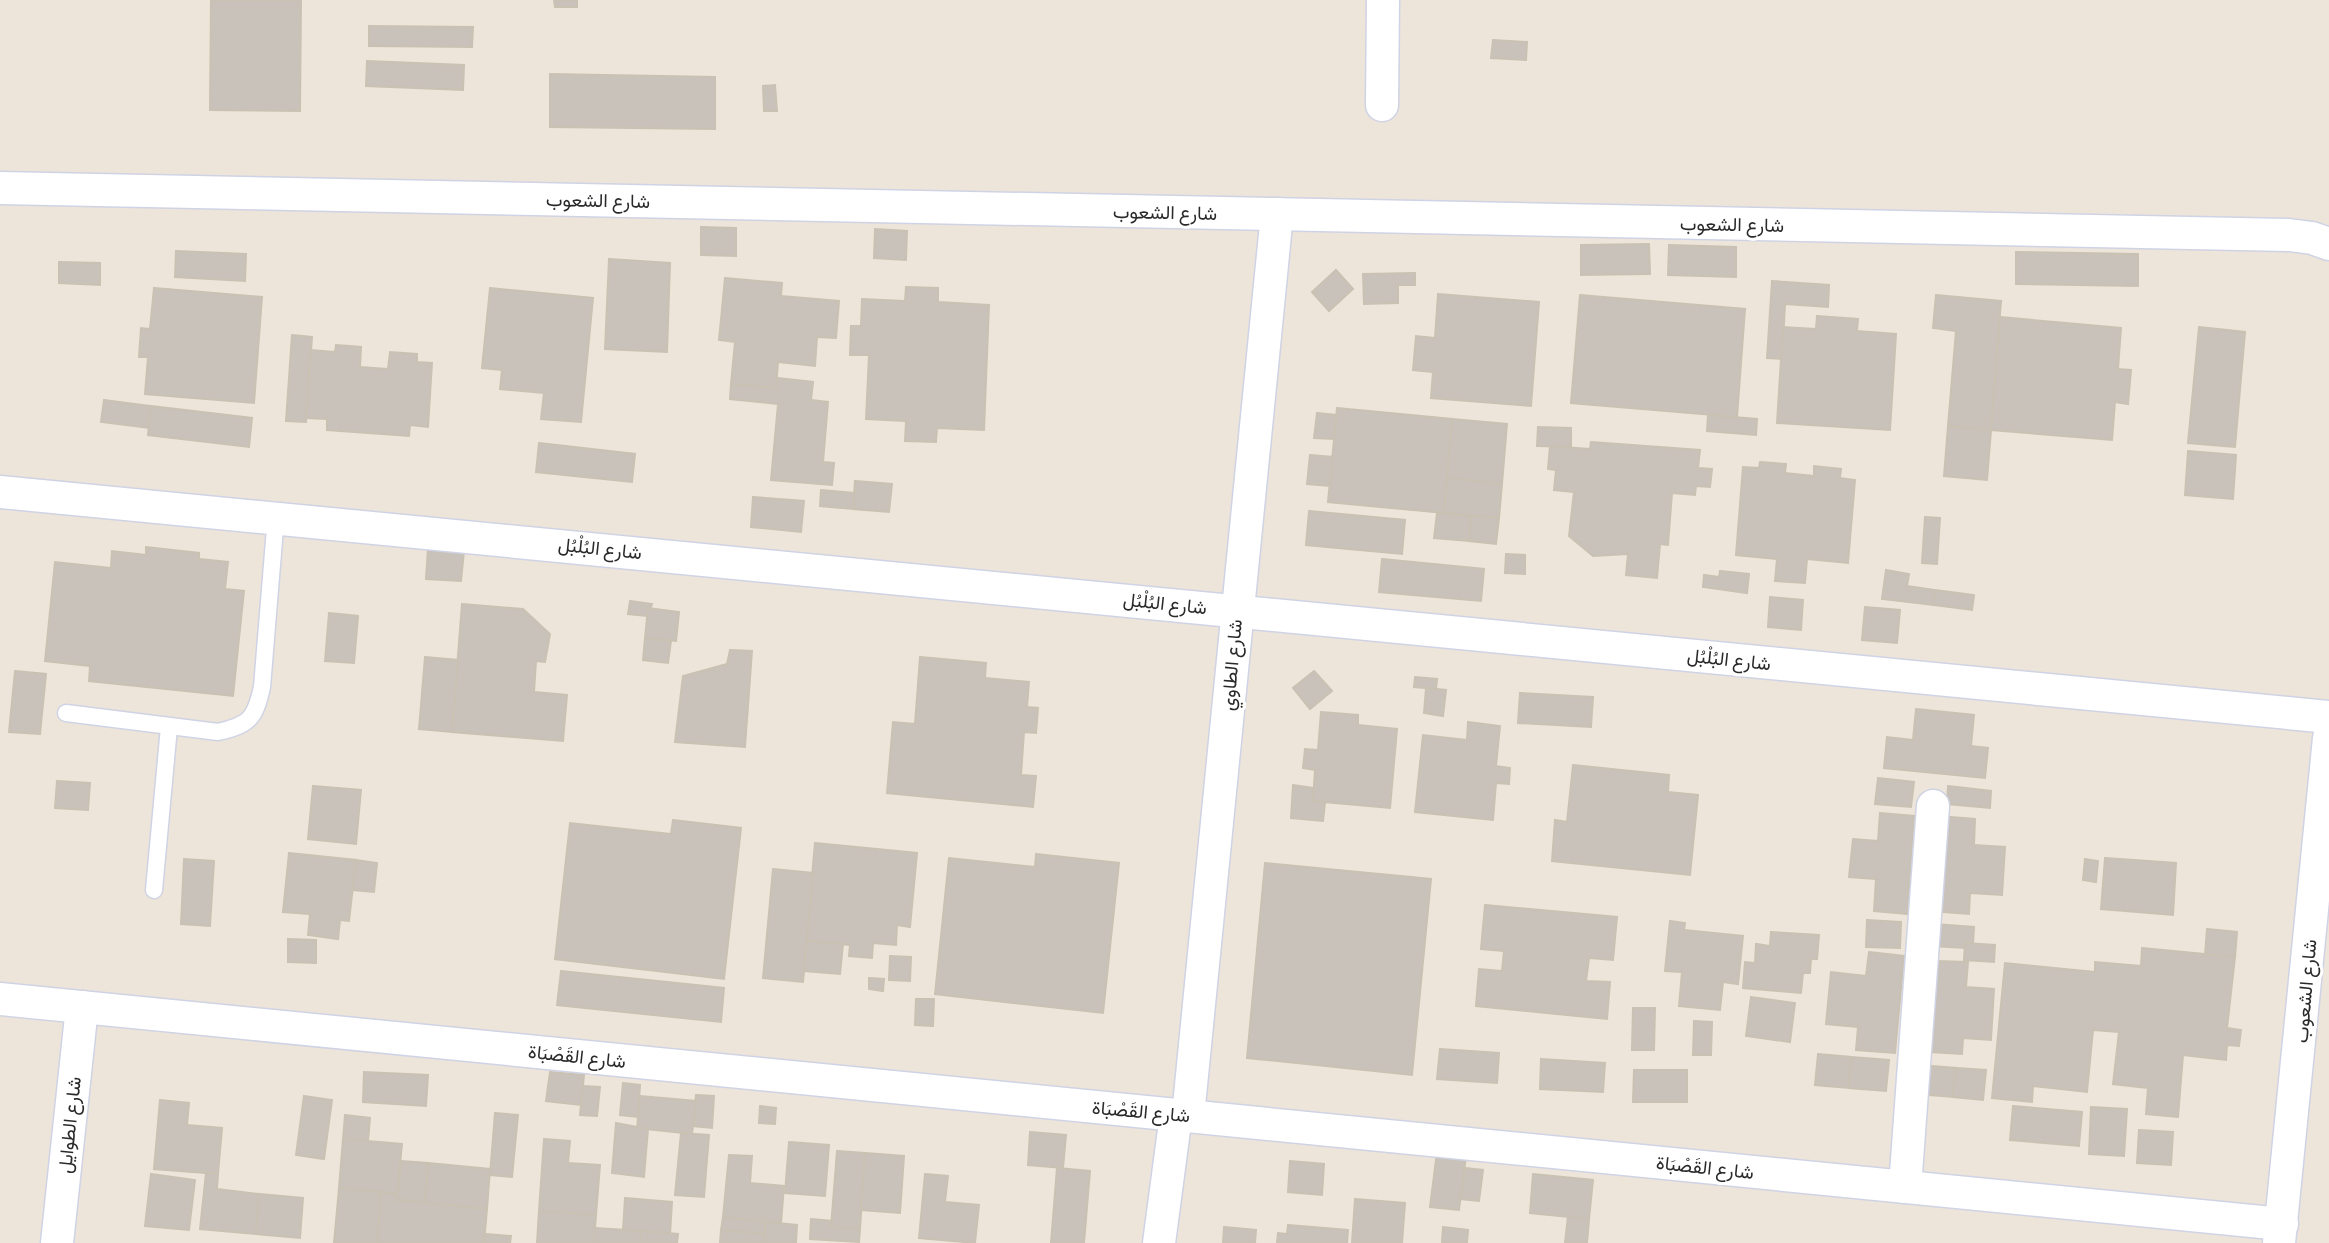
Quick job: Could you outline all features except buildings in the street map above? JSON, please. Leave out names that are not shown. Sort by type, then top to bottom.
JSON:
[{"type":"street","points":[[1382,105],[1383,0]]},
{"type":"street","name":"شارع الشعوب","points":[[0,188],[2289,235],[2312,238],[2329,244]]},
{"type":"street","name":"شارع الطاوي","points":[[1160,1243],[1182,1115],[1277,214]]},
{"type":"street","name":"شارع البُلْبُل","points":[[0,492],[276,516],[2329,717]]},
{"type":"street","name":"شارع الشعوب","points":[[2281,1234],[2329,738]]},
{"type":"street","points":[[1905,1187],[1933,806]]},
{"type":"street","name":"شارع القَصْبَاة","points":[[0,999],[1905,1187],[2281,1234]]},
{"type":"street","name":"شارع الطوايل","points":[[57,1243],[82,1007]]},
{"type":"lane","points":[[66,713],[218,732],[242,726],[257,709],[262,687],[276,516]]},
{"type":"lane","points":[[154,890],[169,727]]}]
